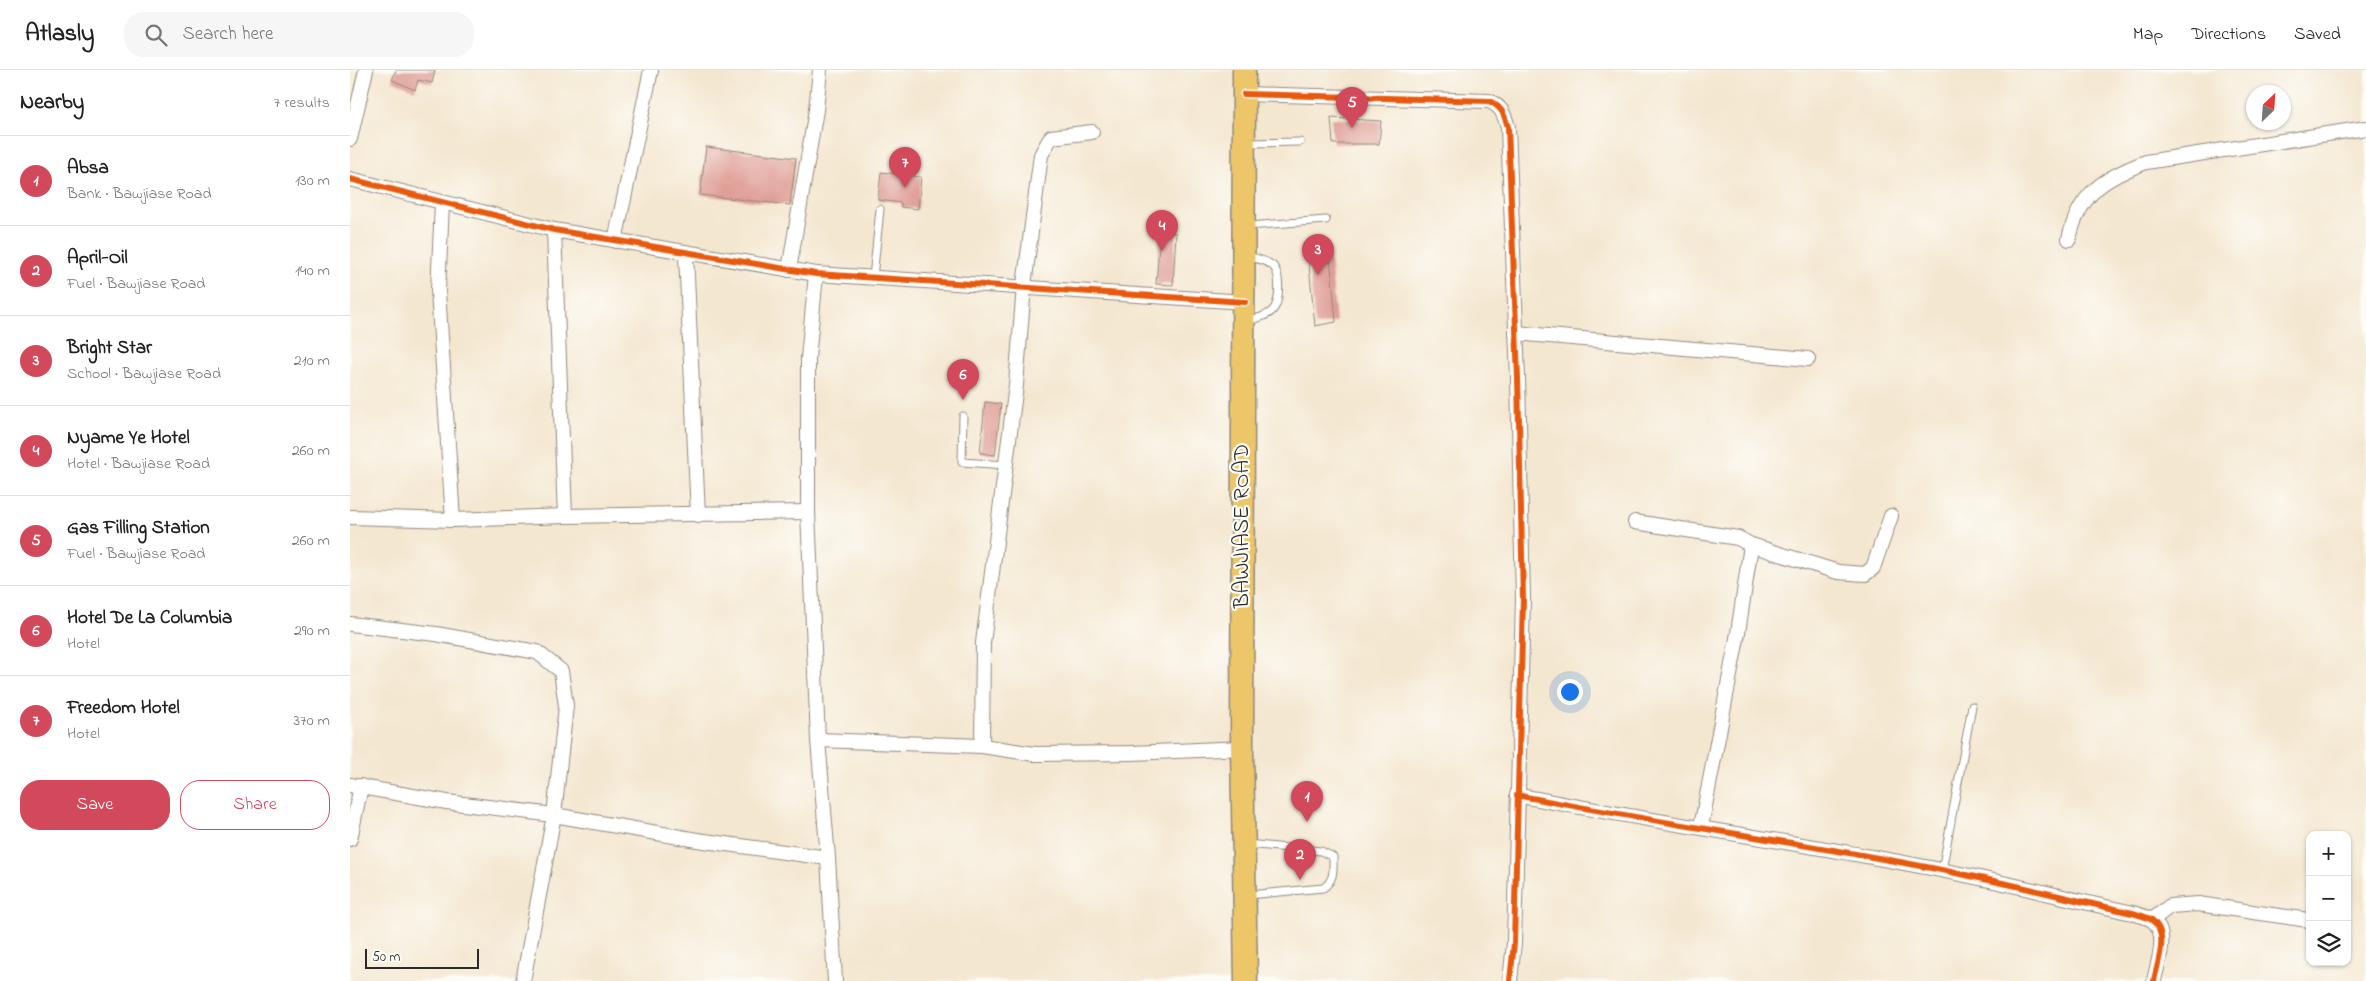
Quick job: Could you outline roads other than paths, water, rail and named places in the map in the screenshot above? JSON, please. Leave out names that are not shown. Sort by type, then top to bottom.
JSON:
[{"type":"main road","name":"BAWJIASE ROAD","points":[[1244,70],[1245,312],[1242,748],[1243,895],[1246,981]]},
{"type":"street","points":[[350,139],[366,70]]},
{"type":"street","points":[[615,241],[651,70]]},
{"type":"street","points":[[789,270],[816,110],[820,70]]},
{"type":"street","points":[[1244,94],[1489,101],[1497,104],[1503,111],[1508,127],[1523,599],[1514,943],[1510,981]]},
{"type":"street","points":[[2069,240],[2074,218],[2091,193],[2116,173],[2146,162],[2366,128]]},
{"type":"street","points":[[982,746],[984,643],[1016,385],[1024,286],[1041,155],[1051,137],[1092,132]]},
{"type":"street","points":[[350,179],[554,230],[686,254],[789,270],[873,278],[1024,286],[1245,312]]},
{"type":"street","points":[[442,203],[438,290],[453,520]]},
{"type":"street","points":[[554,230],[565,516]]},
{"type":"street","points":[[686,254],[698,515]]},
{"type":"street","points":[[816,274],[808,359],[808,512],[818,740],[828,858],[835,981]]},
{"type":"street","points":[[1516,333],[1808,359]]},
{"type":"street","points":[[350,517],[453,520],[808,512]]},
{"type":"street","points":[[1635,522],[1738,538],[1751,545],[1838,572],[1865,574],[1873,568],[1891,516]]},
{"type":"street","points":[[1701,827],[1738,633],[1751,545]]},
{"type":"street","points":[[350,624],[436,634],[537,652],[561,671],[566,706],[554,815],[523,981]]},
{"type":"street","points":[[818,740],[982,746],[1035,754],[1132,753],[1242,748]]},
{"type":"street","points":[[350,839],[355,785],[447,802],[554,815],[697,840],[828,858]]},
{"type":"street","points":[[1517,795],[1612,814],[1701,827],[1989,880],[2133,913],[2152,920],[2158,929],[2162,942],[2154,981]]},
{"type":"street","points":[[2152,920],[2170,906],[2198,904],[2306,920]]},
{"type":"lane","points":[[1244,143],[1300,142]]},
{"type":"lane","points":[[873,278],[880,209]]},
{"type":"lane","points":[[1245,226],[1326,220]]},
{"type":"lane","points":[[1245,255],[1272,265],[1276,270],[1278,281],[1277,303],[1273,310],[1264,316],[1245,312]]},
{"type":"lane","points":[[963,416],[962,462],[1006,465]]},
{"type":"lane","points":[[1942,871],[1972,706]]},
{"type":"lane","points":[[1243,844],[1321,851],[1333,857],[1333,876],[1330,884],[1323,888],[1243,895]]},
{"type":"place","name":"Gas Filling Station","points":[[1352,128]]},
{"type":"place","name":"Freedom Hotel","points":[[905,188]]},
{"type":"place","name":"Nyame Ye Hotel","points":[[1162,251]]},
{"type":"place","name":"Bright Star","points":[[1318,275]]},
{"type":"place","name":"Hotel De La Columbia","points":[[963,400]]},
{"type":"place","name":"Absa","points":[[1307,822]]},
{"type":"place","name":"April-Oil","points":[[1300,880]]}]
